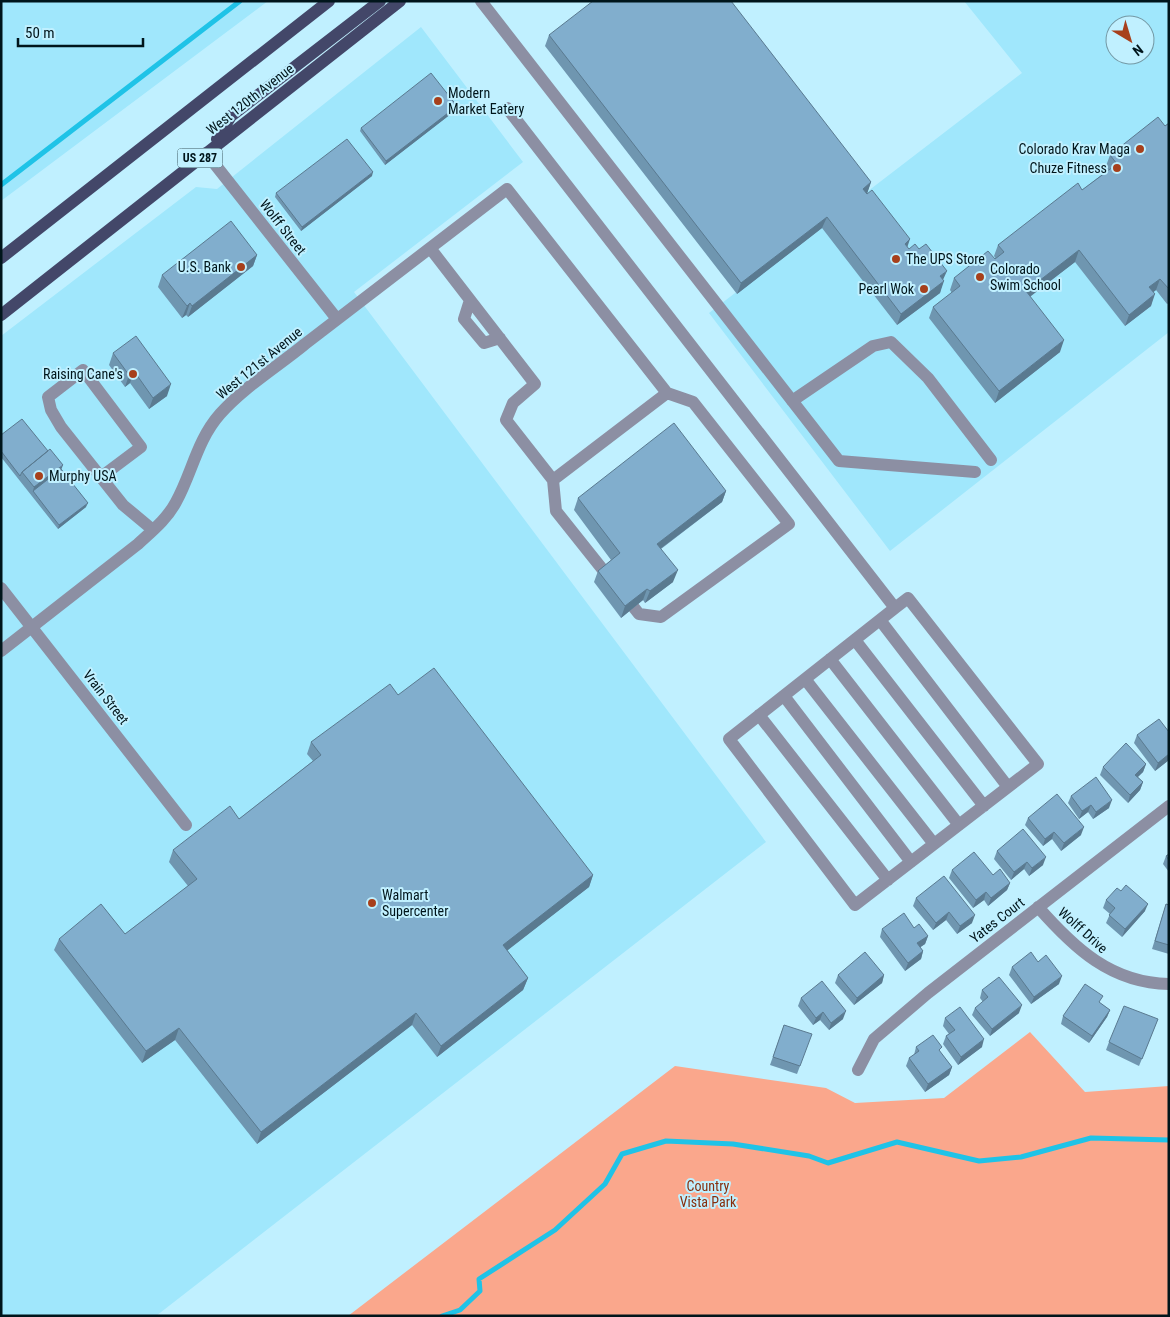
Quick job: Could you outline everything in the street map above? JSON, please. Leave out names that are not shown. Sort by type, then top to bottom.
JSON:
[{"type":"main road","name":"West 120th Avenue","points":[[1,258],[328,1]]},
{"type":"main road","points":[[209,150],[231,116],[380,1]]},
{"type":"main road","name":"West 120th Avenue","points":[[1,315],[118,226],[209,150],[400,1]]},
{"type":"street","points":[[481,1],[839,461],[975,472]]},
{"type":"street","points":[[507,108],[895,608]]},
{"type":"street","name":"Wolff Street","points":[[209,150],[337,319]]},
{"type":"street","name":"West 121st Avenue","points":[[1,651],[138,544],[153,530],[175,504],[201,441],[218,416],[235,399],[507,189],[667,393]]},
{"type":"street","points":[[430,248],[535,384],[513,403],[506,420],[553,480],[556,511],[639,614],[662,617],[789,524],[693,402],[667,393],[553,480]]},
{"type":"street","points":[[792,401],[873,346],[891,342],[928,378],[991,460]]},
{"type":"street","points":[[102,477],[141,447],[83,370],[48,397],[51,410],[61,427],[124,505],[153,530]]},
{"type":"street","name":"Vrain Street","points":[[1,588],[186,826]]},
{"type":"street","points":[[908,598],[1038,764],[855,905],[729,739],[880,620],[908,598]]},
{"type":"street","points":[[880,620],[1008,787]]},
{"type":"street","points":[[855,640],[984,806]]},
{"type":"street","points":[[830,659],[959,825]]},
{"type":"street","points":[[805,679],[934,844]]},
{"type":"street","points":[[784,696],[911,862]]},
{"type":"street","points":[[759,715],[888,880]]},
{"type":"street","name":"Yates Court","points":[[858,1070],[874,1039],[928,993],[1169,806]]},
{"type":"street","name":"Wolff Drive","points":[[1038,907],[1062,935],[1100,966],[1143,982],[1169,984]]},
{"type":"shaded area","points":[[1,1],[268,1],[1,201]]},
{"type":"shaded area","points":[[964,1],[1169,1],[1169,332],[890,551],[709,313],[1022,73]]},
{"type":"shaded area","points":[[421,27],[523,162],[354,292],[766,842],[156,1316],[1,1316],[1,336],[196,187],[217,189]]},
{"type":"green space","name":"Country Vista Park","points":[[1030,1032],[1085,1092],[1169,1086],[1169,1316],[348,1316],[675,1066],[826,1088],[855,1103],[944,1098]]},
{"type":"building","points":[[593,1],[731,1],[871,182],[863,189],[867,194],[872,190],[910,239],[905,244],[909,249],[915,244],[919,249],[926,244],[947,271],[940,276],[944,281],[901,314],[827,217],[741,283],[549,35]]},
{"type":"building","points":[[431,73],[457,106],[386,161],[361,128]]},
{"type":"building","points":[[1158,117],[1165,126],[1169,123],[1169,289],[1160,279],[1149,287],[1155,294],[1129,315],[1079,250],[1026,291],[1064,340],[999,391],[933,307],[960,286],[954,278],[988,251],[995,259],[1004,252],[998,245],[1078,183],[1082,190],[1117,164],[1110,155]]},
{"type":"building","points":[[347,139],[373,172],[302,227],[276,193]]},
{"type":"building","points":[[231,221],[257,255],[192,306],[190,303],[187,306],[162,275]]},
{"type":"building","points":[[136,336],[171,384],[153,398],[134,371],[129,375],[113,353]]},
{"type":"building","name":"Murphy USA","points":[[22,419],[48,451],[22,472],[20,476],[1,451],[1,435]]},
{"type":"building","points":[[674,423],[726,491],[657,544],[678,570],[650,591],[647,589],[625,606],[598,571],[620,553],[578,498]]},
{"type":"building","name":"Murphy USA","points":[[50,449],[63,465],[34,487],[22,472]]},
{"type":"building","name":"Murphy USA","points":[[61,469],[88,503],[59,525],[33,491]]},
{"type":"building","name":"Walmart Supercenter","points":[[434,668],[593,875],[503,945],[528,978],[441,1046],[416,1013],[261,1132],[179,1028],[146,1051],[59,939],[101,904],[125,934],[197,879],[173,850],[230,806],[239,819],[321,755],[311,742],[390,684],[398,695]]},
{"type":"building","points":[[1159,719],[1169,732],[1169,754],[1158,763],[1137,735]]},
{"type":"building","points":[[1126,743],[1146,764],[1135,775],[1143,782],[1130,795],[1103,767]]},
{"type":"building","points":[[1096,777],[1112,800],[1096,812],[1091,805],[1082,811],[1071,796]]},
{"type":"building","points":[[1057,794],[1084,827],[1064,843],[1054,832],[1045,839],[1028,818]]},
{"type":"building","points":[[1023,829],[1046,857],[1032,868],[1027,862],[1014,872],[997,851]]},
{"type":"building","points":[[974,852],[993,875],[1000,869],[1010,883],[991,898],[986,892],[976,900],[952,870]]},
{"type":"building","points":[[944,876],[975,915],[960,926],[949,912],[936,923],[916,898]]},
{"type":"building","points":[[1126,885],[1148,904],[1125,929],[1109,915],[1115,908],[1106,900],[1117,888],[1121,891]]},
{"type":"building","points":[[1166,904],[1169,905],[1169,945],[1155,941]]},
{"type":"building","points":[[904,913],[914,928],[919,924],[928,936],[917,943],[923,951],[908,963],[882,929]]},
{"type":"building","points":[[865,952],[884,975],[857,998],[838,975]]},
{"type":"building","points":[[1031,952],[1038,962],[1046,955],[1062,976],[1034,997],[1012,967]]},
{"type":"building","points":[[999,977],[1022,1005],[992,1029],[975,1008],[988,997],[982,990]]},
{"type":"building","points":[[822,981],[846,1011],[831,1023],[823,1012],[816,1018],[801,998]]},
{"type":"building","points":[[1085,984],[1103,996],[1099,1002],[1110,1010],[1092,1036],[1063,1016]]},
{"type":"building","points":[[1124,1006],[1158,1019],[1142,1059],[1109,1042]]},
{"type":"building","points":[[960,1007],[984,1039],[961,1057],[946,1036],[955,1030],[945,1018]]},
{"type":"building","points":[[784,1025],[812,1034],[800,1066],[773,1057]]},
{"type":"building","points":[[933,1035],[942,1047],[939,1050],[952,1067],[928,1084],[909,1058],[919,1051],[916,1047]]},
{"type":"waterway","points":[[1,185],[240,1]]},
{"type":"waterway","points":[[442,1316],[460,1310],[480,1291],[479,1279],[555,1230],[605,1184],[622,1154],[666,1141],[733,1144],[809,1156],[828,1163],[897,1142],[979,1161],[1021,1157],[1091,1138],[1169,1140]]},
{"type":"place","name":"Modern Market Eatery","points":[[438,101]]},
{"type":"place","name":"Colorado Krav Maga","points":[[1140,149]]},
{"type":"place","name":"Chuze Fitness","points":[[1117,168]]},
{"type":"place","name":"The UPS Store","points":[[896,259]]},
{"type":"place","name":"U.S. Bank","points":[[241,267]]},
{"type":"place","name":"Colorado Swim School","points":[[980,277]]},
{"type":"place","name":"Pearl Wok","points":[[924,289]]},
{"type":"place","name":"Raising Cane's","points":[[133,374]]},
{"type":"place","name":"Murphy USA","points":[[39,476]]},
{"type":"place","name":"Walmart Supercenter","points":[[372,903]]}]
